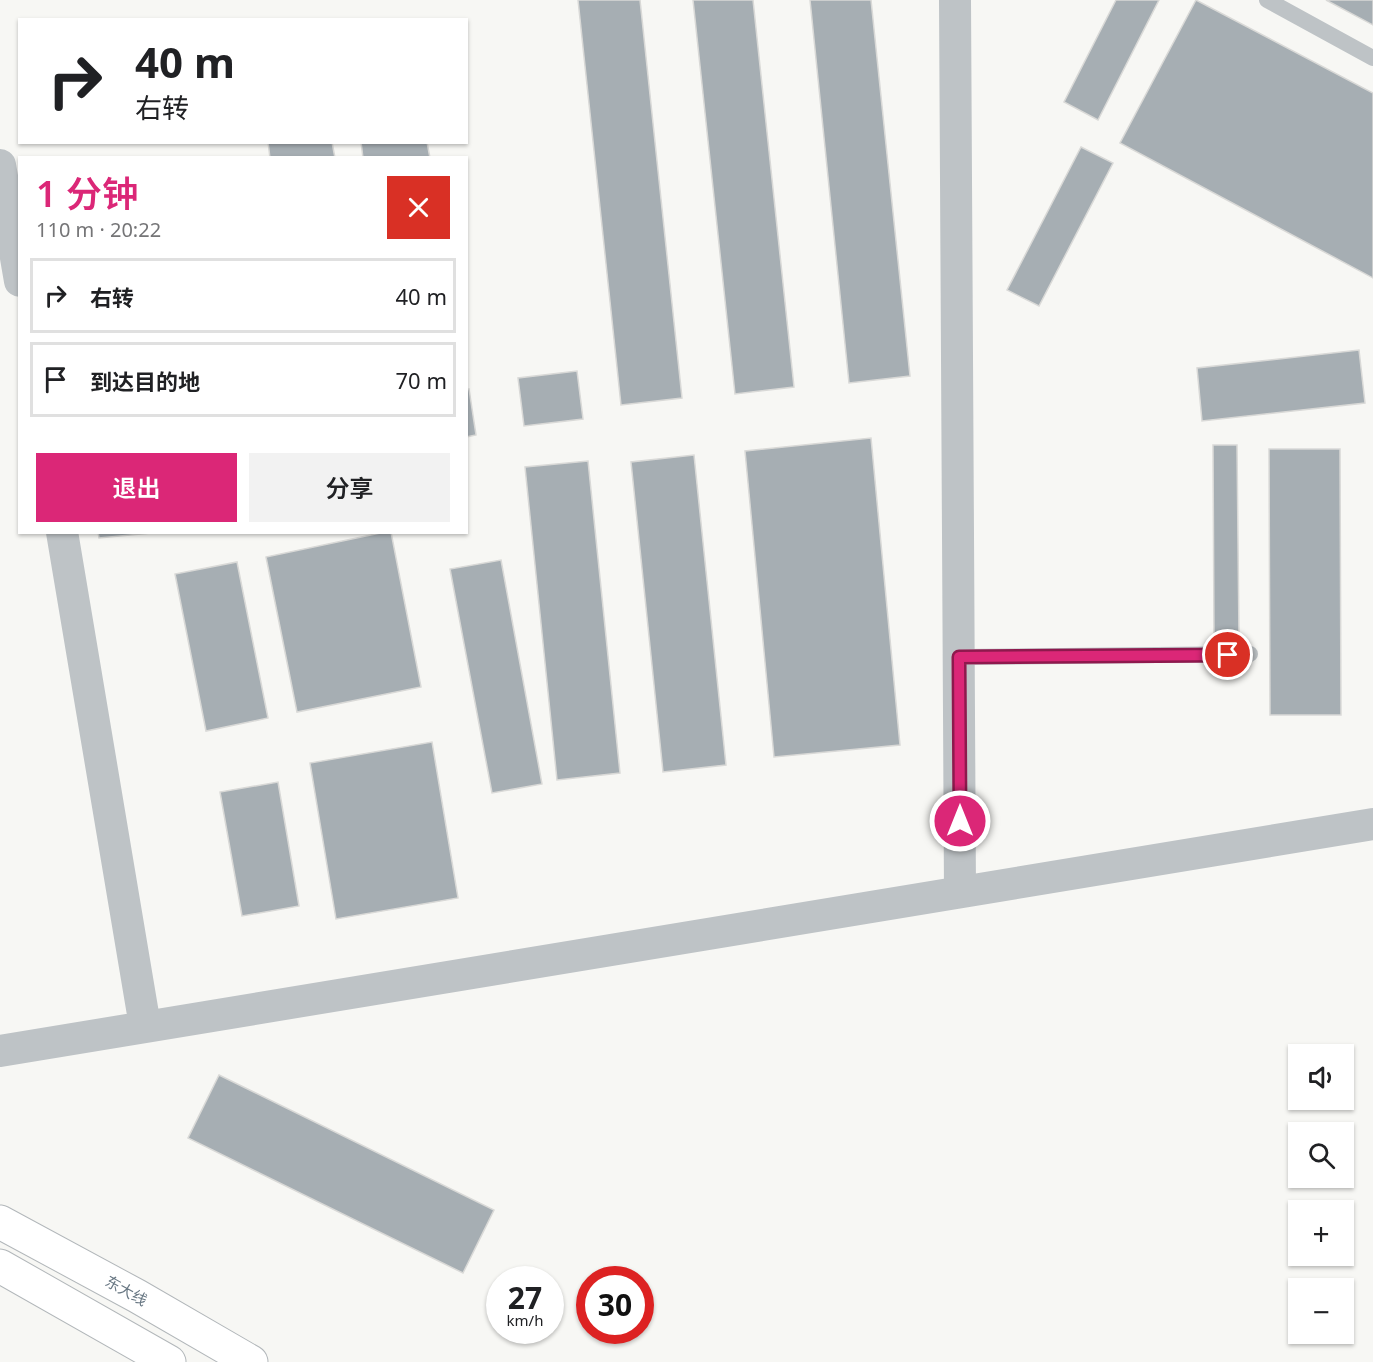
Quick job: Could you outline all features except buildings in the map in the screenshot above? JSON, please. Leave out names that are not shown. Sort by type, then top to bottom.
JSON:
[{"type":"main road","name":"东大线","points":[[0,1222],[137,1296],[251,1362]]},
{"type":"main road","points":[[0,1266],[169,1362]]},
{"type":"street","points":[[955,0],[960,892]]},
{"type":"street","points":[[0,165],[18,269]]},
{"type":"street","points":[[62,534],[145,1026]]},
{"type":"street","points":[[0,1051],[1373,824]]},
{"type":"lane","points":[[1267,0],[1373,58]]},
{"type":"lane","points":[[959,657],[1250,654]]},
{"type":"route","points":[[960,821],[959,657],[1228,655]]}]
